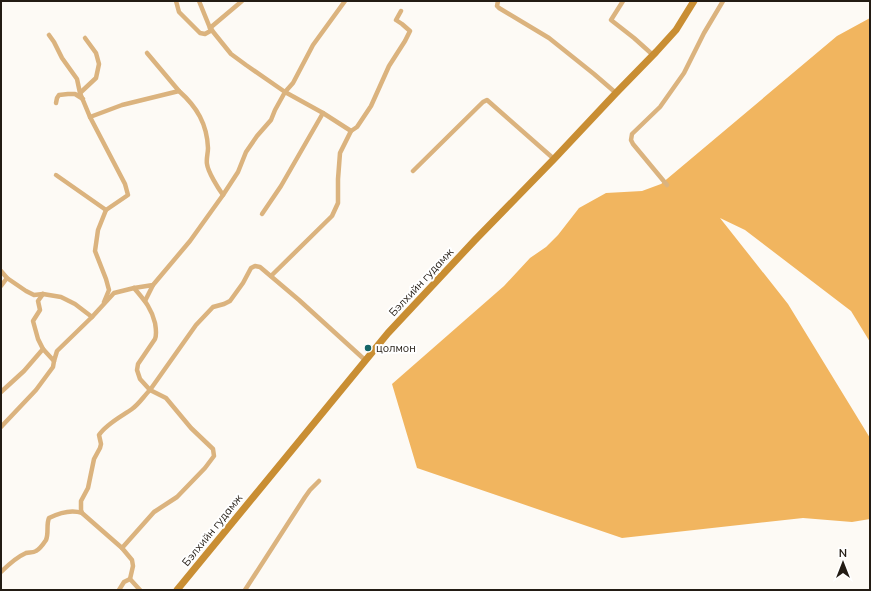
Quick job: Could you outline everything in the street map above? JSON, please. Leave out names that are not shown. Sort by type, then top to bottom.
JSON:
[{"type":"main road","name":"Бэлхийн гудамж","points":[[177,590],[388,333],[653,55],[676,30],[694,1]]},
{"type":"street","points":[[176,1],[179,12],[200,33],[205,34],[242,1]]},
{"type":"street","points":[[199,1],[211,29],[231,54],[285,92],[323,113],[351,131]]},
{"type":"street","points":[[145,301],[153,285],[190,241],[223,195],[238,172],[246,152],[271,120],[285,92],[293,83],[313,45],[345,1]]},
{"type":"street","points":[[498,1],[499,8],[549,38],[590,70],[616,93]]},
{"type":"street","points":[[623,1],[611,20],[653,55]]},
{"type":"street","points":[[667,185],[633,144],[632,134],[660,107],[684,72],[704,33],[723,1]]},
{"type":"street","points":[[271,276],[332,216],[338,203],[340,153],[351,131],[357,127],[371,106],[390,66],[410,31],[396,20],[401,11]]},
{"type":"street","points":[[50,35],[62,58],[77,80],[80,93],[90,117],[125,184],[128,195],[106,210],[98,230],[95,251],[109,290],[104,304]]},
{"type":"street","points":[[80,93],[96,78],[98,64],[96,53],[85,38]]},
{"type":"street","points":[[148,53],[178,91],[195,109],[201,119],[206,130],[208,147],[207,164],[223,195]]},
{"type":"street","points":[[90,117],[122,105],[178,91]]},
{"type":"street","points":[[56,103],[56,98],[59,95],[74,94],[83,99]]},
{"type":"street","points":[[413,171],[483,102],[487,100],[554,159]]},
{"type":"street","points":[[262,214],[281,186],[323,113]]},
{"type":"street","points":[[56,175],[106,210]]},
{"type":"street","points":[[82,513],[81,501],[88,488],[94,458],[100,448],[101,444],[99,435],[101,432],[133,408],[150,390],[196,325],[213,306],[230,301],[243,283],[251,268],[255,266],[260,267],[365,360]]},
{"type":"street","points":[[1,271],[7,278],[26,291],[34,295],[43,294],[61,298],[74,304],[92,317]]},
{"type":"street","points":[[1,286],[7,278]]},
{"type":"street","points":[[1,427],[36,390],[53,367],[57,351],[114,293],[153,285]]},
{"type":"street","points":[[122,548],[154,512],[177,497],[205,468],[214,456],[213,449],[192,428],[166,398],[150,390],[140,379],[137,370],[138,364],[155,339],[156,335],[152,314],[145,301],[134,288]]},
{"type":"street","points":[[43,294],[38,301],[40,310],[33,321],[38,339],[43,349],[54,361]]},
{"type":"street","points":[[1,392],[24,371],[43,349]]},
{"type":"street","points":[[245,590],[305,497],[319,482]]},
{"type":"street","points":[[1,572],[19,558],[27,553],[36,551],[41,546],[47,538],[47,523],[49,518],[58,514],[76,511],[82,513],[122,548],[132,560],[133,566],[130,579]]},
{"type":"street","points":[[119,590],[124,582],[130,579]]},
{"type":"street","points":[[130,579],[140,590]]},
{"type":"shaded area","points":[[870,18],[870,342],[851,311],[745,230],[720,218],[788,304],[870,438],[870,519],[852,522],[803,518],[622,538],[417,468],[392,384],[504,286],[530,258],[546,247],[558,235],[579,208],[606,193],[642,191],[661,184],[837,36]]},
{"type":"place","name":"цолмон","points":[[368,348]]}]
